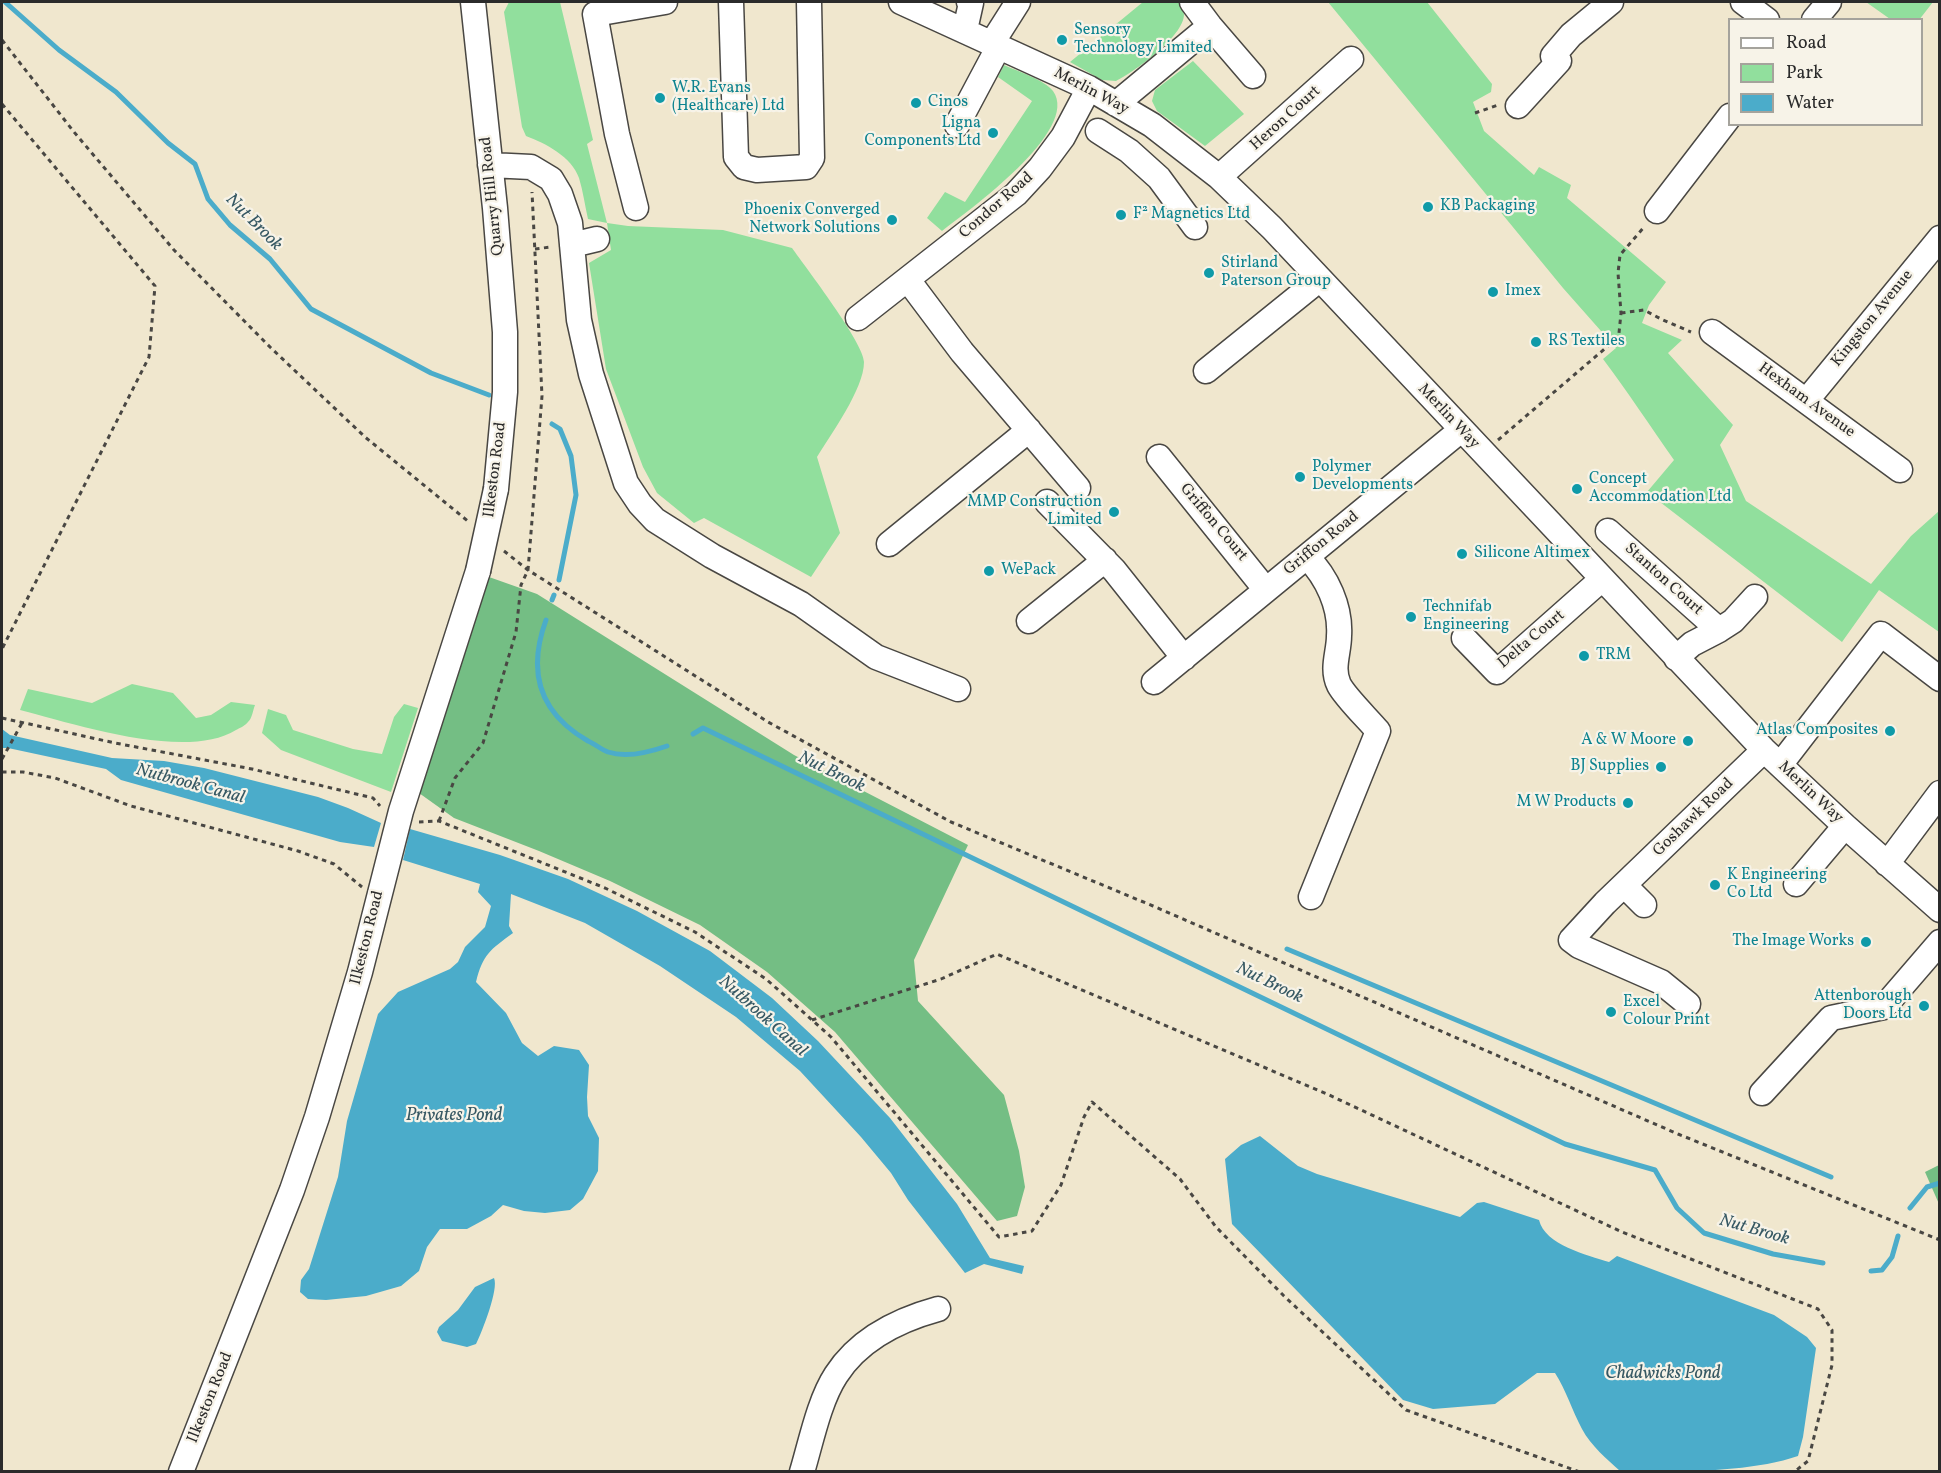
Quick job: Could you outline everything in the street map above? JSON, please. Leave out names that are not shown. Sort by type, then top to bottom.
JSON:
[{"type":"street","name":"Quarry Hill Road","points":[[473,2],[505,332],[505,392]]},
{"type":"street","points":[[636,208],[617,134],[595,14],[639,4],[665,2]]},
{"type":"street","points":[[731,2],[736,157],[744,167],[758,170],[806,167],[812,158],[809,2]]},
{"type":"street","name":"Merlin Way","points":[[901,2],[1089,88],[1152,125],[1219,177],[1320,279],[1772,758],[1940,910]]},
{"type":"street","points":[[965,30],[972,2]]},
{"type":"street","points":[[957,125],[995,44],[1018,2]]},
{"type":"street","points":[[1192,2],[1254,76]]},
{"type":"street","points":[[1518,106],[1571,35],[1611,2]]},
{"type":"street","points":[[1743,2],[1764,18]]},
{"type":"street","points":[[1816,18],[1829,2]]},
{"type":"street","points":[[1116,104],[1210,26]]},
{"type":"street","name":"Heron Court","points":[[1219,177],[1351,59]]},
{"type":"street","name":"Condor Road","points":[[858,318],[1016,194],[1040,168],[1063,137],[1089,88]]},
{"type":"street","points":[[1657,211],[1728,119]]},
{"type":"street","points":[[1098,132],[1129,151],[1159,178],[1195,227]]},
{"type":"street","points":[[1159,178],[1180,147]]},
{"type":"street","points":[[490,165],[531,167],[550,179],[560,194],[570,223],[579,320],[591,374],[626,483],[640,504],[655,520],[712,556],[801,604],[876,657],[958,689]]},
{"type":"street","name":"Kingston Avenue","points":[[1807,400],[1940,238]]},
{"type":"street","points":[[572,245],[597,239]]},
{"type":"street","points":[[1206,371],[1320,279]]},
{"type":"street","points":[[908,280],[962,352],[1078,488]]},
{"type":"street","name":"Hexham Avenue","points":[[1712,332],[1900,470]]},
{"type":"street","name":"Ilkeston Road","points":[[182,1472],[288,1201],[317,1117],[360,972],[388,859],[405,816],[478,571],[496,489],[505,392]]},
{"type":"street","points":[[890,544],[1029,430]]},
{"type":"street","name":"Griffon Road","points":[[1154,682],[1461,430]]},
{"type":"street","name":"Griffon Court","points":[[1159,457],[1266,590]]},
{"type":"street","points":[[1047,502],[1105,560],[1184,658]]},
{"type":"street","name":"Stanton Court","points":[[1608,531],[1719,630]]},
{"type":"street","points":[[1307,557],[1317,567],[1337,609],[1340,636],[1334,665],[1340,686],[1378,731],[1311,897]]},
{"type":"street","points":[[1029,621],[1105,560]]},
{"type":"street","name":"Delta Court","points":[[1464,638],[1497,672],[1602,579]]},
{"type":"street","name":"Stanton Court","points":[[1676,658],[1692,644],[1733,621],[1755,597]]},
{"type":"street","name":"Goshawk Road","points":[[1688,1004],[1661,982],[1579,946],[1571,940],[1624,885],[1772,758],[1881,634],[1940,679]]},
{"type":"street","points":[[1887,864],[1940,793]]},
{"type":"street","points":[[1796,884],[1845,826]]},
{"type":"street","points":[[1624,885],[1644,905]]},
{"type":"street","points":[[1762,1093],[1831,1018],[1884,1007],[1940,942]]},
{"type":"street","points":[[802,1472],[824,1401],[835,1376],[847,1361],[871,1339],[889,1328],[916,1315],[938,1309]]},
{"type":"path","points":[[2,40],[74,132],[174,250],[271,348],[365,437],[475,527]]},
{"type":"path","points":[[2,104],[155,286],[148,357],[2,650]]},
{"type":"path","points":[[1474,113],[1502,104],[1518,106]]},
{"type":"path","points":[[439,821],[455,778],[483,743],[516,632],[521,585],[528,570],[542,396],[531,167]]},
{"type":"path","points":[[1482,453],[1615,340],[1621,313],[1618,273],[1620,255],[1657,211]]},
{"type":"path","points":[[1621,313],[1644,310],[1703,336],[1712,332]]},
{"type":"path","points":[[501,549],[528,570],[768,722],[951,822],[1154,906],[1678,1134],[1940,1240]]},
{"type":"path","points":[[2,718],[252,769],[374,798],[385,812],[439,821],[604,888],[695,932],[766,980],[831,1037],[999,1237],[1032,1231],[1061,1185],[1084,1117],[1092,1102],[1180,1179],[1216,1227],[1284,1296],[1406,1410],[1580,1472]]},
{"type":"path","points":[[2,759],[22,723]]},
{"type":"path","points":[[2,772],[23,772],[55,778],[131,806],[325,861],[334,864],[354,881],[379,897]]},
{"type":"path","points":[[812,1020],[941,979],[997,954],[1327,1094],[1622,1232],[1818,1309],[1832,1330],[1832,1365],[1808,1461],[1794,1472]]},
{"type":"green space","points":[[509,2],[560,2],[593,140],[587,144],[607,223],[588,219],[583,193],[575,170],[564,157],[526,136],[522,127],[504,12]]},
{"type":"green space","points":[[1143,2],[1180,2],[1184,12],[1182,24],[1156,53],[1116,81],[1102,80],[1070,62]]},
{"type":"green space","points":[[1328,2],[1427,2],[1492,84],[1491,92],[1473,102],[1484,131],[1534,175],[1539,167],[1571,185],[1567,198],[1666,282],[1649,305],[1642,323],[1682,340],[1668,353],[1733,425],[1720,445],[1746,501],[1871,584],[1911,536],[1939,511],[1939,632],[1879,590],[1842,642],[1647,492],[1674,460],[1603,359],[1616,348],[1563,288]]},
{"type":"green space","points":[[1866,2],[1933,2],[1921,18],[1889,18]]},
{"type":"green space","points":[[1193,61],[1244,114],[1205,146],[1157,111],[1152,101],[1155,90]]},
{"type":"green space","points":[[1004,65],[1037,80],[1053,91],[1057,107],[1051,127],[1018,168],[942,231],[927,218],[945,192],[965,202],[1032,101],[998,77]]},
{"type":"green space","points":[[607,223],[723,230],[792,248],[855,339],[864,362],[863,373],[846,411],[817,457],[840,533],[811,577],[704,518],[694,523],[657,493],[643,467],[606,369],[589,263],[611,250]]},
{"type":"green space","points":[[489,577],[537,594],[794,755],[968,845],[914,960],[918,1001],[1004,1095],[1019,1151],[1025,1187],[1017,1216],[997,1221],[835,1032],[767,972],[700,925],[610,881],[454,818],[419,793]]},
{"type":"green space","points":[[132,684],[173,693],[196,718],[211,715],[231,702],[255,705],[249,721],[241,727],[215,739],[189,742],[130,737],[20,710],[28,689],[92,703]]},
{"type":"green space","points":[[404,704],[418,708],[391,792],[281,750],[262,733],[268,709],[286,715],[293,730],[353,749],[382,754],[394,717]]},
{"type":"green space","points":[[1939,1165],[1939,1204],[1925,1172]]},
{"type":"water","name":"Nutbrook Canal","points":[[2,729],[10,735],[112,758],[164,761],[204,768],[318,797],[381,823],[374,847],[340,842],[121,780],[106,769],[2,748]]},
{"type":"water","name":"Privates Pond","points":[[410,829],[500,855],[568,879],[637,911],[710,951],[772,998],[818,1041],[890,1118],[957,1204],[990,1258],[1024,1266],[1022,1274],[984,1264],[965,1273],[908,1200],[891,1173],[861,1137],[800,1071],[736,1017],[660,966],[585,923],[511,894],[509,926],[513,933],[488,953],[476,982],[506,1013],[522,1043],[538,1056],[554,1046],[579,1050],[589,1065],[588,1116],[599,1138],[598,1171],[583,1199],[570,1210],[545,1213],[524,1211],[503,1205],[491,1216],[467,1229],[440,1229],[427,1247],[419,1271],[401,1286],[366,1296],[326,1300],[308,1299],[300,1292],[301,1280],[309,1269],[338,1177],[347,1121],[378,1014],[398,992],[450,969],[458,962],[465,947],[485,927],[491,906],[478,892],[480,884],[403,860]]},
{"type":"water","name":"Chadwicks Pond","points":[[1260,1136],[1298,1166],[1317,1174],[1460,1217],[1477,1203],[1484,1202],[1539,1220],[1549,1236],[1568,1248],[1609,1262],[1617,1256],[1774,1315],[1807,1337],[1816,1348],[1803,1437],[1798,1456],[1757,1466],[1734,1468],[1620,1471],[1586,1435],[1555,1373],[1537,1373],[1495,1404],[1433,1409],[1403,1400],[1232,1224],[1225,1159],[1241,1145]]},
{"type":"water","points":[[494,1278],[492,1301],[476,1344],[467,1347],[442,1341],[437,1332],[439,1327],[458,1310],[475,1287]]},
{"type":"waterway","name":"Nut Brook","points":[[5,2],[59,50],[116,92],[168,143],[195,164],[208,199],[230,225],[270,259],[311,309],[431,373],[489,395]]},
{"type":"waterway","name":"Nut Brook","points":[[552,424],[560,429],[571,456],[576,495],[559,580]]},
{"type":"waterway","name":"Nut Brook","points":[[552,600],[554,595]]},
{"type":"waterway","name":"Nut Brook","points":[[546,620],[540,639],[538,674],[548,704],[558,718],[588,741],[615,754],[646,752],[667,746]]},
{"type":"waterway","name":"Nut Brook","points":[[693,734],[703,728],[1565,1144],[1655,1170],[1677,1208],[1704,1233],[1773,1254],[1823,1263]]},
{"type":"waterway","points":[[1287,949],[1831,1177]]},
{"type":"waterway","name":"Nut Brook","points":[[1910,1208],[1927,1187],[1940,1183]]},
{"type":"waterway","name":"Nut Brook","points":[[1871,1271],[1882,1270],[1892,1257],[1898,1236]]},
{"type":"place","name":"Sensory Technology Limited","points":[[1062,40]]},
{"type":"place","name":"W.R. Evans (Healthcare) Ltd","points":[[660,98]]},
{"type":"place","name":"Cinos","points":[[916,103]]},
{"type":"place","name":"Ligna Components Ltd","points":[[993,133]]},
{"type":"place","name":"KB Packaging","points":[[1428,207]]},
{"type":"place","name":"F² Magnetics Ltd","points":[[1121,215]]},
{"type":"place","name":"Phoenix Converged Network Solutions","points":[[892,220]]},
{"type":"place","name":"Stirland Paterson Group","points":[[1209,273]]},
{"type":"place","name":"Imex","points":[[1493,292]]},
{"type":"place","name":"RS Textiles","points":[[1536,342]]},
{"type":"place","name":"Polymer Developments","points":[[1300,477]]},
{"type":"place","name":"Concept Accommodation Ltd","points":[[1577,489]]},
{"type":"place","name":"MMP Construction Limited","points":[[1114,512]]},
{"type":"place","name":"Silicone Altimex","points":[[1462,554]]},
{"type":"place","name":"WePack","points":[[989,571]]},
{"type":"place","name":"Technifab Engineering","points":[[1411,617]]},
{"type":"place","name":"TRM","points":[[1584,656]]},
{"type":"place","name":"Atlas Composites","points":[[1890,731]]},
{"type":"place","name":"A & W Moore","points":[[1688,741]]},
{"type":"place","name":"BJ Supplies","points":[[1661,767]]},
{"type":"place","name":"M W Products","points":[[1628,803]]},
{"type":"place","name":"K Engineering Co Ltd","points":[[1715,885]]},
{"type":"place","name":"The Image Works","points":[[1866,942]]},
{"type":"place","name":"Attenborough Doors Ltd","points":[[1924,1006]]},
{"type":"place","name":"Excel Colour Print","points":[[1611,1012]]}]
